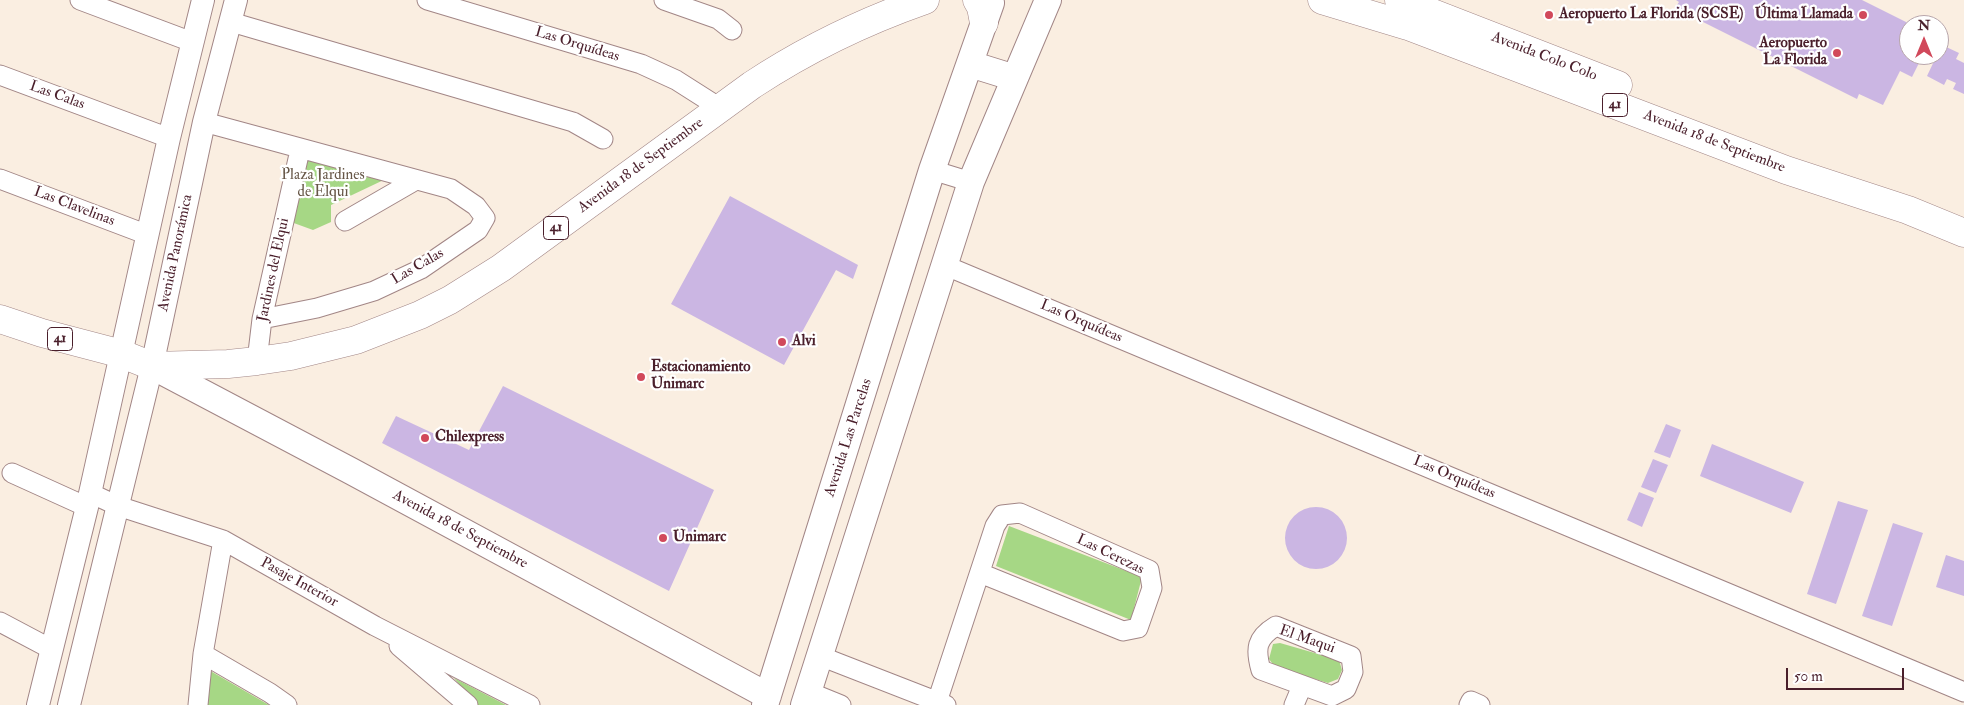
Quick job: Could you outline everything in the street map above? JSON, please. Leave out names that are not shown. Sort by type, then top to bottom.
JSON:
[{"type":"main road","name":"Avenida 18 de Septiembre","points":[[152,366],[219,365],[290,356],[356,340],[420,315],[450,300],[501,268],[768,74],[818,44],[880,16],[925,0]]},
{"type":"main road","points":[[766,700],[806,699],[970,182],[1048,0]]},
{"type":"main road","name":"Avenida 18 de Septiembre","points":[[1322,0],[1408,26],[1786,170],[1908,210]]},
{"type":"main road","name":"Avenida Colo Colo","points":[[1399,0],[1790,153],[1908,210]]},
{"type":"main road","name":"Avenida Las Parcelas","points":[[766,700],[932,170],[970,64],[985,8]]},
{"type":"main road","points":[[970,64],[1015,78]]},
{"type":"main road","name":"41","points":[[1908,210],[1964,232]]},
{"type":"main road","name":"Avenida 18 de Septiembre","points":[[0,319],[42,333],[122,354],[152,366],[352,471],[766,700]]},
{"type":"street","points":[[80,0],[192,42]]},
{"type":"street","name":"Avenida Panorámica","points":[[38,705],[88,500],[169,138],[203,0]]},
{"type":"street","name":"Avenida Panorámica","points":[[69,705],[152,366],[204,122],[236,0]]},
{"type":"street","name":"Las Orquídeas","points":[[427,0],[640,64],[676,80],[720,108]]},
{"type":"street","points":[[664,0],[718,19],[732,30]]},
{"type":"street","points":[[231,22],[573,122],[603,139]]},
{"type":"street","name":"Las Calas","points":[[0,76],[169,138]]},
{"type":"street","name":"Las Calas","points":[[204,122],[300,150],[451,189],[476,206],[485,218],[478,230],[421,269],[374,291],[317,308],[262,319]]},
{"type":"street","name":"Jardines del Elqui","points":[[257,361],[262,319],[300,150]]},
{"type":"street","points":[[932,170],[970,182]]},
{"type":"street","name":"Las Clavelinas","points":[[0,179],[148,235]]},
{"type":"street","points":[[345,221],[416,180]]},
{"type":"street","name":"Las Orquídeas","points":[[944,265],[1964,692]]},
{"type":"street","points":[[12,473],[88,500],[118,506]]},
{"type":"street","name":"Pasaje Interior","points":[[118,506],[223,540],[375,626],[530,705]]},
{"type":"street","name":"Las Cerezas","points":[[939,704],[980,573],[995,526],[1002,515],[1020,513],[1149,570],[1152,588],[1138,628],[1123,631],[980,573]]},
{"type":"street","points":[[198,705],[203,654],[223,540]]},
{"type":"street","points":[[0,622],[51,648]]},
{"type":"street","name":"Pasaje Interior","points":[[375,626],[468,705]]},
{"type":"street","name":"El Maqui","points":[[1276,626],[1351,656],[1353,672],[1346,689],[1332,696],[1302,686],[1261,670],[1257,654],[1264,634],[1276,626]]},
{"type":"street","points":[[203,654],[266,699],[287,705]]},
{"type":"street","points":[[820,656],[939,704]]},
{"type":"street","points":[[1294,705],[1302,686]]},
{"type":"street","points":[[806,699],[841,705]]},
{"type":"street","points":[[1469,705],[1471,701],[1480,705]]},
{"type":"green space","name":"Plaza Jardines de Elqui","points":[[307,159],[390,177],[331,205],[331,222],[313,230],[291,222]]},
{"type":"green space","points":[[1009,526],[1142,577],[1131,620],[996,566]]},
{"type":"green space","points":[[1280,643],[1339,660],[1342,670],[1338,679],[1328,683],[1275,667],[1269,659],[1273,644]]},
{"type":"green space","points":[[207,669],[269,705],[205,705]]},
{"type":"green space","points":[[454,678],[506,705],[477,705]]},
{"type":"building","name":"Aeropuerto La Florida","points":[[1676,0],[1862,0],[1899,18],[1899,65],[1918,65],[1912,77],[1900,71],[1883,105],[1859,94],[1857,99],[1675,8],[1679,2]]},
{"type":"building","points":[[1949,48],[1959,53],[1956,59],[1964,63],[1964,94],[1953,89],[1956,83],[1947,79],[1944,85],[1927,76],[1932,65],[1949,65]]},
{"type":"building","points":[[730,196],[858,265],[853,279],[836,270],[784,365],[671,304]]},
{"type":"building","points":[[503,386],[714,490],[669,591],[382,443],[396,416],[469,450]]},
{"type":"building","points":[[1666,424],[1681,430],[1670,458],[1654,452]]},
{"type":"building","points":[[1712,444],[1804,482],[1791,513],[1700,476]]},
{"type":"building","points":[[1653,459],[1668,465],[1656,493],[1641,487]]},
{"type":"building","points":[[1639,492],[1654,498],[1642,527],[1627,520]]},
{"type":"building","points":[[1838,501],[1868,510],[1836,604],[1807,594]]},
{"type":"building","points":[[1310,507],[1322,507],[1338,516],[1345,526],[1347,538],[1345,550],[1338,560],[1322,569],[1310,569],[1299,564],[1290,555],[1285,544],[1285,532],[1290,521],[1299,512]]},
{"type":"building","points":[[1893,523],[1923,533],[1892,626],[1862,616]]},
{"type":"building","points":[[1946,555],[1964,561],[1964,596],[1936,587]]},
{"type":"place","name":"Aeropuerto La Florida (SCSE)","points":[[1549,15]]},
{"type":"place","name":"Última Llamada","points":[[1863,15]]},
{"type":"place","name":"Aeropuerto La Florida","points":[[1837,53]]},
{"type":"place","name":"Alvi","points":[[782,342]]},
{"type":"place","name":"Estacionamiento Unimarc","points":[[641,377]]},
{"type":"place","name":"Chilexpress","points":[[425,438]]},
{"type":"place","name":"Unimarc","points":[[663,538]]}]
